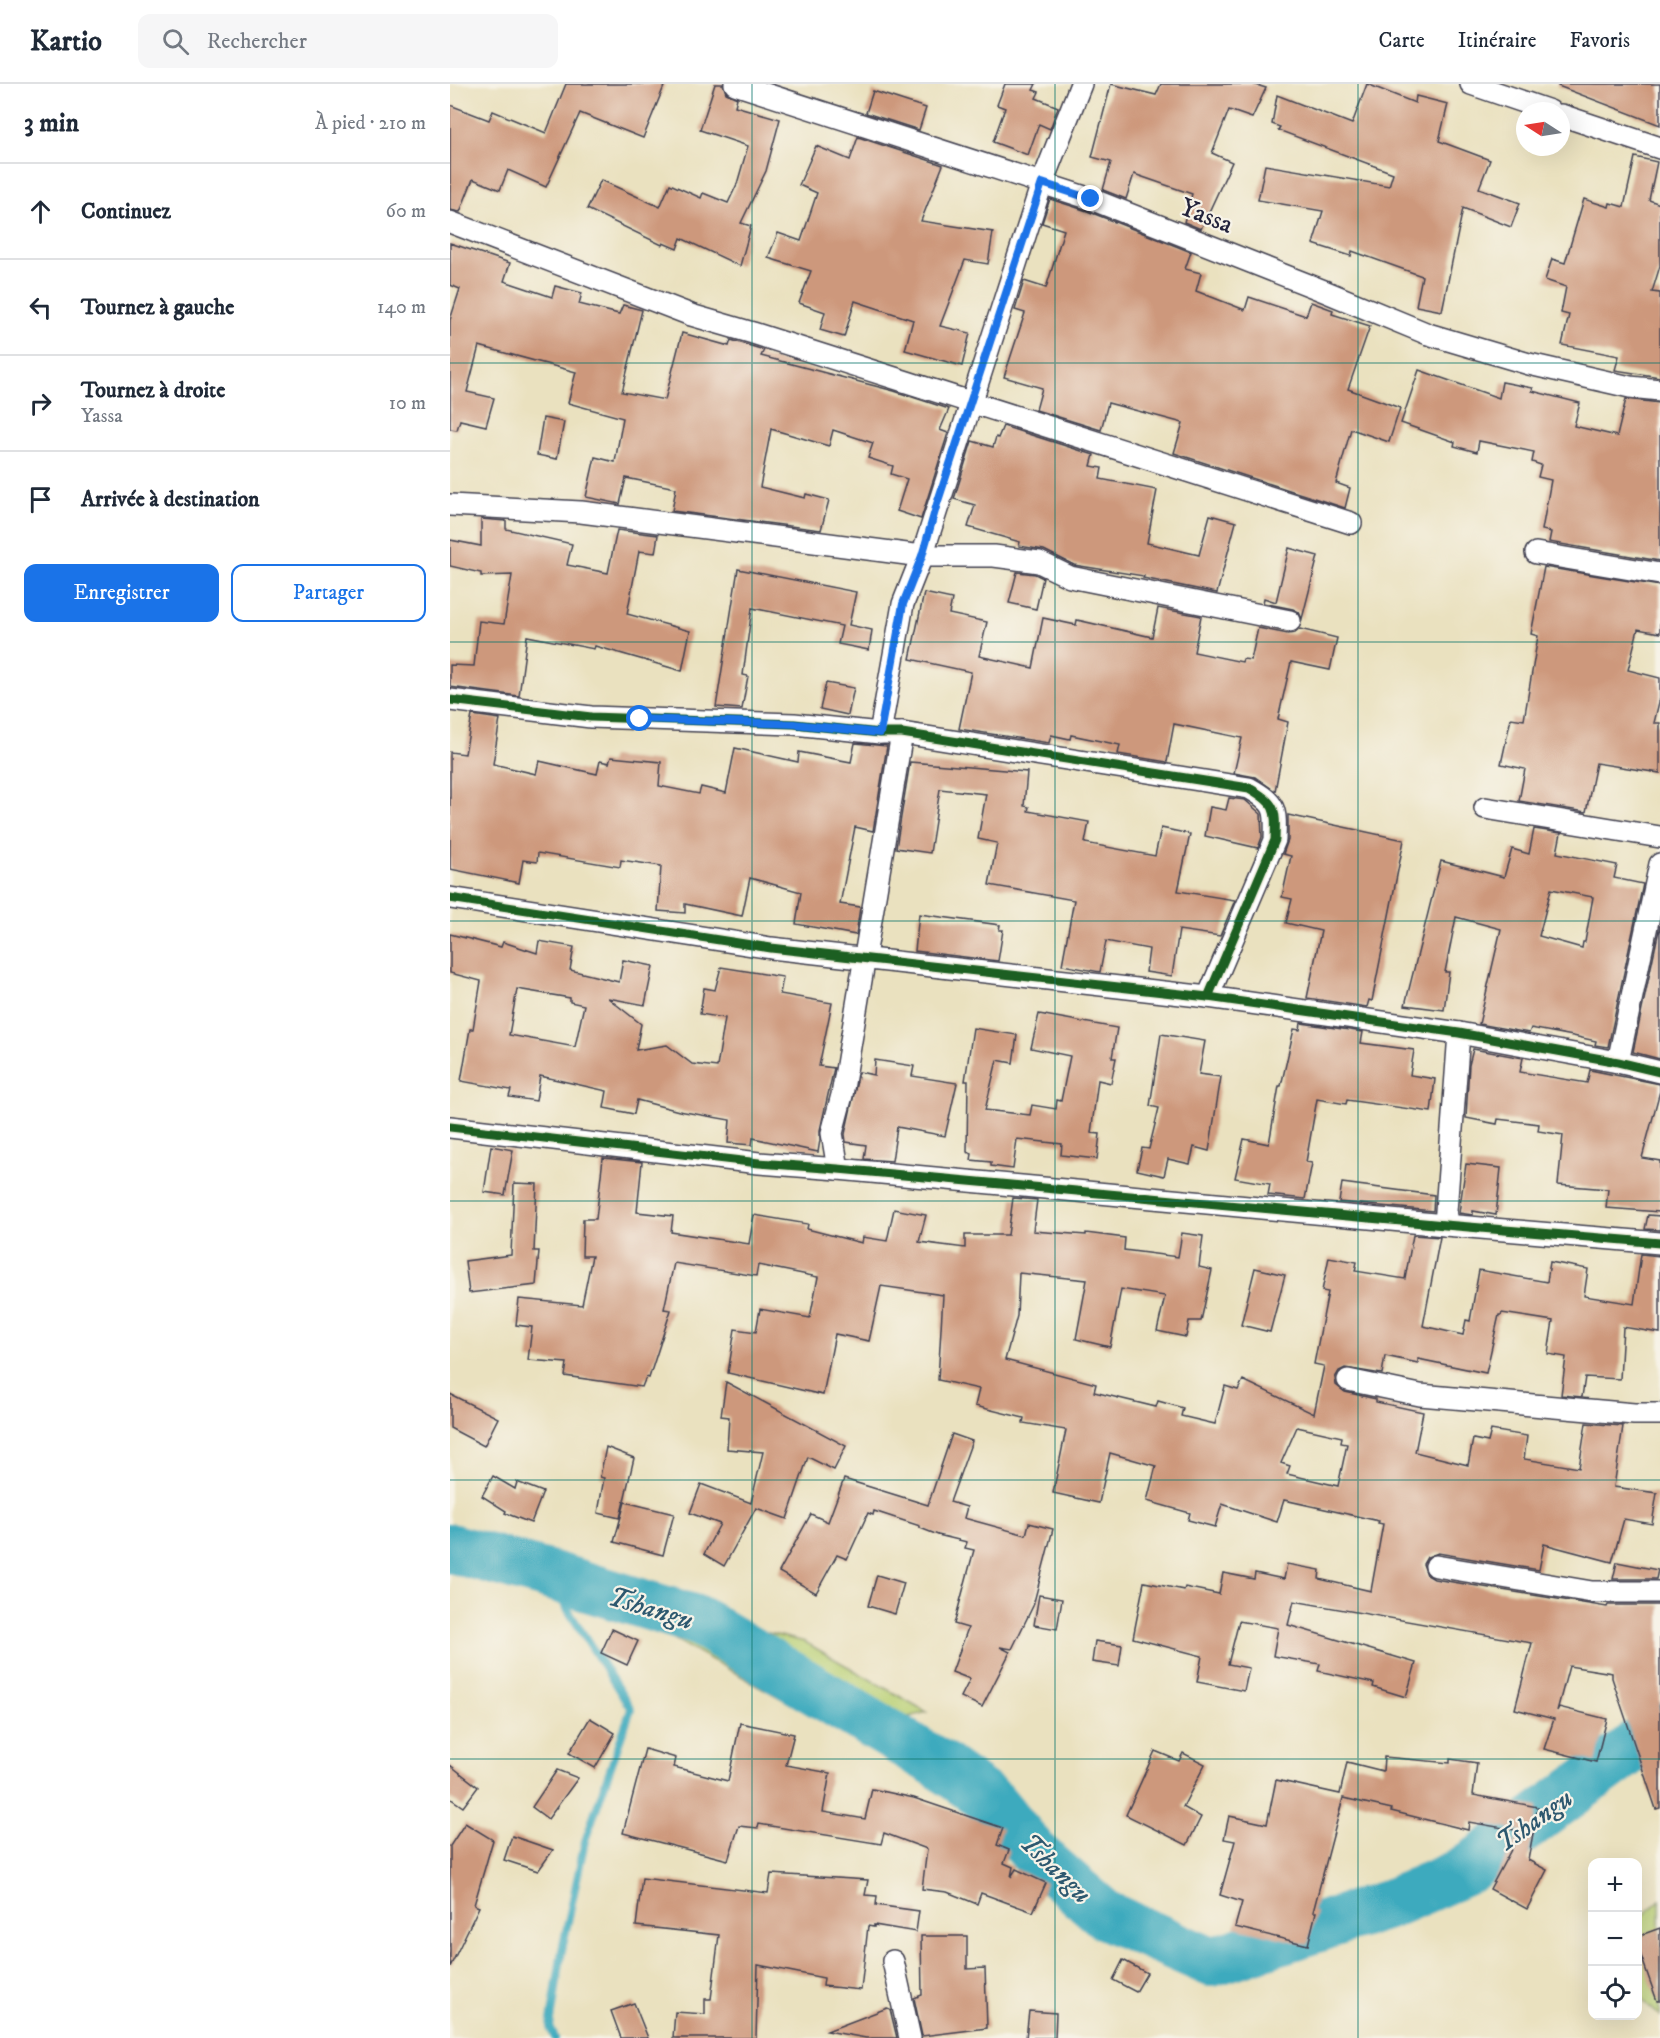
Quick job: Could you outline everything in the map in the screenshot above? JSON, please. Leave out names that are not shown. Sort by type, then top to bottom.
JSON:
[{"type":"street","name":"Yassa","points":[[735,84],[1042,183],[1144,219],[1428,334],[1529,364],[1630,387],[1660,390]]},
{"type":"street","points":[[880,733],[903,604],[922,556],[1042,183],[1081,84]]},
{"type":"street","points":[[1471,84],[1518,92],[1535,102]]},
{"type":"street","points":[[1570,118],[1660,148]]},
{"type":"street","points":[[450,222],[691,315],[1351,523]]},
{"type":"street","points":[[450,505],[581,512],[922,556],[994,556],[1039,561],[1070,577],[1290,621]]},
{"type":"street","points":[[1536,553],[1660,574]]},
{"type":"street","points":[[450,700],[591,717],[794,724],[880,733],[902,733],[1249,788],[1268,799],[1276,815],[1275,840],[1208,997]]},
{"type":"street","points":[[838,1169],[832,1133],[842,1095],[902,733]]},
{"type":"street","points":[[1485,808],[1660,837]]},
{"type":"street","points":[[1618,1062],[1660,864]]},
{"type":"street","points":[[450,898],[771,948],[1208,997],[1459,1033],[1618,1062],[1660,1072]]},
{"type":"street","points":[[1445,1225],[1459,1033]]},
{"type":"street","points":[[450,1127],[759,1163],[1660,1243]]},
{"type":"street","points":[[1348,1380],[1419,1395],[1634,1414],[1660,1414]]},
{"type":"street","points":[[1436,1566],[1592,1592],[1660,1593]]},
{"type":"street","points":[[893,1961],[910,2038]]},
{"type":"green space","points":[[685,1613],[805,1642],[927,1712],[846,1734],[672,1638]]},
{"type":"green space","points":[[1660,1900],[1660,2016],[1642,2000],[1642,1916]]},
{"type":"building","points":[[566,84],[665,84],[643,138],[580,113],[546,187],[508,170],[500,190],[473,179],[460,212],[450,210],[450,105],[489,120],[493,111],[546,133]]},
{"type":"building","points":[[715,84],[723,84],[726,93],[737,98],[735,106],[780,119],[766,171],[741,223],[751,226],[740,266],[681,238],[677,249],[663,243],[662,245],[587,209],[601,180],[660,207],[670,184],[701,198],[703,193],[728,203],[737,184],[748,146],[700,130]]},
{"type":"building","points":[[1005,84],[1036,84],[1033,90],[1039,92],[1036,98],[1058,107],[1050,129],[1039,124],[1028,155],[993,142],[1005,108],[997,105]]},
{"type":"building","points":[[1111,84],[1156,95],[1161,84],[1253,84],[1266,88],[1252,118],[1229,110],[1212,153],[1232,162],[1201,229],[1184,222],[1192,194],[1134,174],[1126,199],[1103,190],[1111,162],[1092,157]]},
{"type":"building","points":[[1367,84],[1415,103],[1416,96],[1448,104],[1439,141],[1490,160],[1479,188],[1520,203],[1511,227],[1463,208],[1442,311],[1416,306],[1422,276],[1352,251],[1351,256],[1313,244],[1323,211],[1258,200],[1265,165],[1389,186],[1393,173],[1278,130],[1280,127],[1272,124],[1277,95],[1352,124]]},
{"type":"building","points":[[1558,84],[1660,84],[1660,125],[1558,86]]},
{"type":"building","points":[[873,91],[926,108],[919,130],[866,113]]},
{"type":"building","points":[[858,137],[943,165],[921,221],[993,232],[988,264],[965,260],[940,326],[970,333],[962,366],[905,350],[913,320],[855,301],[844,337],[820,330],[825,312],[799,303],[811,271],[768,258],[778,233],[801,241],[817,193],[799,185],[816,146],[850,160]]},
{"type":"building","points":[[1635,157],[1657,162],[1649,200],[1660,204],[1660,266],[1652,292],[1660,293],[1660,377],[1615,370],[1619,356],[1562,345],[1569,315],[1561,313],[1566,287],[1545,280],[1552,259],[1565,263],[1584,199],[1609,207],[1610,203],[1624,207]]},
{"type":"building","points":[[1050,199],[1191,252],[1185,269],[1201,273],[1196,291],[1245,310],[1249,297],[1306,316],[1311,302],[1333,310],[1332,314],[1370,326],[1348,389],[1400,408],[1389,442],[1351,429],[1336,483],[1350,488],[1345,508],[1174,453],[1183,423],[1108,403],[1101,430],[1036,410],[1042,388],[1004,377],[1025,313],[1015,310],[1024,281],[1046,288],[1064,230],[1042,223]]},
{"type":"building","points":[[450,243],[510,263],[504,281],[552,297],[555,286],[582,293],[579,304],[619,314],[623,305],[642,310],[622,392],[665,400],[682,333],[729,346],[731,340],[764,350],[761,356],[894,391],[949,409],[940,430],[948,433],[921,519],[897,511],[907,479],[891,474],[893,466],[868,458],[873,443],[833,430],[829,446],[771,429],[760,487],[805,498],[806,494],[829,500],[821,530],[672,511],[676,488],[626,478],[620,504],[586,497],[595,457],[615,462],[623,418],[568,403],[576,372],[479,346],[467,392],[494,398],[486,426],[460,420],[457,430],[450,429],[450,320],[460,289],[450,285]]},
{"type":"building","points":[[1419,370],[1499,398],[1502,382],[1533,388],[1532,391],[1580,403],[1574,426],[1617,436],[1626,399],[1660,403],[1660,561],[1549,542],[1551,532],[1542,530],[1551,480],[1538,477],[1541,465],[1532,462],[1534,452],[1479,441],[1477,452],[1454,446],[1455,442],[1401,423]]},
{"type":"building","points":[[543,418],[564,422],[557,459],[537,455]]},
{"type":"building","points":[[1003,426],[1094,455],[1091,466],[1102,468],[1100,479],[1157,490],[1147,543],[1199,555],[1210,515],[1236,522],[1217,593],[1143,578],[1144,576],[1074,565],[1044,550],[1019,546],[1020,542],[968,527],[975,505],[954,499],[972,441],[993,447]]},
{"type":"building","points":[[481,519],[506,521],[506,529],[572,544],[567,565],[608,573],[617,530],[658,535],[655,553],[639,551],[627,614],[690,631],[682,671],[595,646],[594,649],[527,636],[519,696],[450,687],[450,665],[474,666],[479,621],[504,624],[512,575],[481,576],[481,573],[450,566],[450,540],[481,546]]},
{"type":"building","points":[[1289,548],[1318,556],[1302,619],[1299,612],[1293,609],[1263,603],[1264,598],[1276,602]]},
{"type":"building","points":[[1544,567],[1660,586],[1660,633],[1638,629],[1628,670],[1660,678],[1660,698],[1654,723],[1660,723],[1660,773],[1596,763],[1586,812],[1519,801],[1525,769],[1501,764],[1511,718],[1524,720],[1538,636],[1531,634]]},
{"type":"building","points":[[738,569],[856,592],[849,625],[872,630],[869,650],[838,644],[842,626],[752,608],[743,675],[748,676],[742,709],[716,707]]},
{"type":"building","points":[[1017,572],[1035,574],[1043,578],[1036,609],[1009,603]]},
{"type":"building","points":[[924,593],[952,599],[949,614],[987,622],[979,656],[1033,668],[1043,618],[1076,625],[1077,620],[1152,637],[1158,608],[1201,616],[1194,652],[1242,662],[1243,659],[1251,660],[1258,628],[1288,634],[1300,629],[1337,638],[1330,670],[1291,662],[1278,719],[1288,722],[1275,791],[1255,777],[1234,773],[1242,738],[1174,724],[1167,762],[1118,754],[1120,745],[1071,735],[1070,739],[1051,735],[1049,743],[959,729],[971,672],[910,659]]},
{"type":"building","points":[[826,683],[854,688],[848,715],[820,709]]},
{"type":"building","points":[[472,715],[500,719],[493,764],[536,774],[539,761],[597,774],[600,761],[609,763],[611,757],[661,762],[659,786],[699,794],[701,787],[726,793],[735,748],[798,762],[799,752],[851,762],[855,743],[887,746],[873,831],[855,827],[840,904],[860,907],[856,935],[796,924],[801,892],[750,878],[742,916],[685,904],[685,913],[658,911],[661,866],[621,860],[620,867],[538,853],[537,862],[523,860],[519,883],[450,869],[450,752],[465,754]]},
{"type":"building","points":[[910,762],[1027,772],[1024,806],[1029,807],[1028,811],[1089,822],[1085,843],[1155,856],[1161,828],[1190,834],[1178,891],[1235,900],[1220,936],[1179,930],[1172,976],[1146,972],[1149,949],[1106,941],[1100,972],[1062,965],[1074,900],[989,885],[997,843],[978,839],[986,794],[940,789],[930,853],[896,848]]},
{"type":"building","points":[[1229,798],[1245,800],[1261,814],[1262,837],[1258,848],[1205,836],[1210,807],[1226,810]]},
{"type":"building","points":[[1288,815],[1404,840],[1372,1001],[1369,1000],[1367,1007],[1307,998],[1321,931],[1286,923],[1292,899],[1282,897],[1291,856],[1283,854],[1288,840]]},
{"type":"building","points":[[1534,829],[1561,833],[1557,853],[1617,865],[1614,878],[1643,884],[1608,1047],[1595,1045],[1596,1041],[1531,1028],[1529,1033],[1479,1024],[1501,929],[1456,917],[1445,972],[1449,972],[1444,1010],[1405,1005],[1441,861],[1504,877],[1512,849],[1529,854]],"holes":[[[1551,889],[1593,897],[1582,948],[1539,936]]]},
{"type":"building","points":[[919,914],[1000,925],[999,930],[1003,930],[998,961],[915,951]]},
{"type":"building","points":[[1660,925],[1660,1059],[1633,1052]]},
{"type":"building","points":[[450,934],[501,947],[503,942],[537,953],[539,941],[574,947],[570,970],[619,982],[623,960],[653,966],[645,1005],[608,998],[641,1024],[636,1050],[667,1045],[692,1064],[717,1067],[725,1018],[700,1014],[704,988],[715,990],[721,967],[783,977],[780,994],[832,1003],[819,1066],[834,1068],[820,1130],[818,1152],[753,1138],[752,1145],[728,1143],[730,1120],[679,1111],[637,1100],[634,1114],[604,1108],[607,1091],[540,1076],[536,1101],[509,1097],[511,1090],[461,1081],[481,981],[450,973]],"holes":[[[517,989],[570,998],[570,1002],[584,1005],[575,1047],[509,1035]]]},
{"type":"building","points":[[1039,1014],[1117,1028],[1112,1058],[1116,1058],[1111,1083],[1098,1080],[1091,1133],[1100,1134],[1097,1159],[1061,1155],[1062,1144],[1017,1139],[1013,1169],[991,1166],[991,1162],[971,1160],[972,1154],[967,1152],[968,1081],[965,1081],[973,1028],[1017,1035],[1013,1063],[997,1060],[985,1110],[1030,1115],[1032,1105],[1056,1109],[1057,1100],[1061,1101],[1070,1056],[1031,1048]]},
{"type":"building","points":[[1301,1023],[1363,1032],[1361,1043],[1414,1050],[1410,1075],[1435,1079],[1431,1112],[1347,1100],[1346,1104],[1317,1099],[1306,1162],[1312,1163],[1305,1199],[1268,1195],[1270,1184],[1235,1178],[1244,1139],[1269,1144],[1279,1086],[1281,1086],[1294,1029],[1300,1030]]},
{"type":"building","points":[[1161,1034],[1205,1041],[1199,1074],[1221,1077],[1209,1151],[1194,1147],[1190,1164],[1168,1159],[1164,1176],[1137,1170],[1142,1148],[1149,1149],[1159,1108],[1150,1106]]},
{"type":"building","points":[[1473,1049],[1523,1058],[1520,1072],[1587,1083],[1590,1070],[1660,1084],[1642,1158],[1660,1161],[1660,1212],[1606,1208],[1608,1189],[1558,1185],[1563,1135],[1538,1131],[1539,1124],[1498,1119],[1497,1124],[1466,1118],[1469,1065]]},
{"type":"building","points":[[875,1060],[914,1066],[912,1076],[957,1083],[945,1136],[897,1127],[892,1161],[864,1159],[866,1145],[846,1142],[845,1134],[859,1072],[874,1075]]},
{"type":"building","points":[[491,1146],[513,1150],[505,1195],[484,1192]]},
{"type":"building","points":[[603,1158],[642,1162],[637,1212],[673,1216],[671,1232],[749,1244],[754,1215],[808,1224],[807,1229],[862,1243],[863,1237],[887,1241],[894,1209],[926,1215],[919,1242],[965,1248],[965,1235],[1008,1235],[1013,1198],[1037,1200],[1033,1231],[1086,1235],[1086,1233],[1125,1238],[1124,1250],[1178,1257],[1182,1233],[1203,1236],[1199,1267],[1212,1270],[1201,1321],[1189,1321],[1186,1337],[1157,1331],[1165,1296],[1121,1289],[1110,1347],[1076,1339],[1087,1280],[1019,1273],[1017,1316],[1005,1360],[1096,1384],[1094,1392],[1156,1407],[1158,1401],[1183,1408],[1181,1416],[1215,1424],[1225,1386],[1238,1390],[1243,1380],[1314,1414],[1324,1366],[1314,1364],[1328,1292],[1322,1291],[1329,1257],[1357,1262],[1355,1271],[1405,1279],[1413,1235],[1440,1237],[1423,1326],[1463,1335],[1466,1320],[1470,1321],[1479,1270],[1547,1282],[1550,1262],[1588,1269],[1584,1296],[1634,1304],[1641,1254],[1660,1256],[1660,1333],[1623,1327],[1620,1379],[1585,1377],[1582,1397],[1561,1395],[1566,1357],[1548,1354],[1553,1321],[1502,1313],[1499,1315],[1486,1373],[1418,1359],[1418,1363],[1385,1356],[1382,1374],[1345,1368],[1339,1371],[1335,1378],[1336,1385],[1345,1392],[1376,1399],[1376,1402],[1423,1412],[1415,1452],[1468,1465],[1473,1439],[1488,1442],[1491,1430],[1527,1436],[1524,1459],[1579,1468],[1586,1423],[1623,1426],[1614,1487],[1657,1493],[1652,1524],[1624,1519],[1612,1562],[1544,1544],[1539,1570],[1438,1553],[1427,1557],[1423,1564],[1427,1575],[1434,1579],[1607,1607],[1608,1605],[1660,1605],[1660,1808],[1656,1809],[1612,1673],[1569,1666],[1557,1711],[1559,1707],[1607,1719],[1596,1762],[1544,1749],[1554,1719],[1515,1709],[1532,1643],[1294,1601],[1288,1625],[1416,1663],[1406,1697],[1373,1687],[1374,1683],[1318,1671],[1320,1664],[1273,1656],[1278,1628],[1239,1621],[1228,1664],[1249,1668],[1244,1691],[1197,1682],[1202,1656],[1133,1638],[1144,1582],[1219,1594],[1223,1573],[1254,1579],[1255,1573],[1284,1579],[1287,1564],[1320,1570],[1319,1579],[1371,1591],[1383,1524],[1378,1523],[1379,1521],[1284,1500],[1277,1522],[1222,1504],[1215,1527],[1188,1520],[1190,1513],[1147,1501],[1156,1466],[1110,1453],[1099,1503],[1053,1493],[1066,1430],[1023,1423],[1024,1418],[975,1406],[979,1389],[938,1380],[943,1295],[881,1286],[869,1341],[835,1334],[823,1395],[728,1373],[735,1329],[756,1332],[760,1309],[810,1318],[818,1277],[758,1265],[756,1276],[674,1263],[664,1309],[671,1310],[649,1378],[646,1377],[642,1387],[565,1376],[567,1363],[528,1360],[532,1327],[516,1325],[519,1299],[582,1305],[592,1256],[582,1256],[583,1219],[596,1219]],"holes":[[[1297,1427],[1342,1437],[1341,1443],[1347,1444],[1338,1486],[1287,1474],[1290,1466],[1281,1463]]]},
{"type":"building","points":[[1466,1164],[1501,1168],[1496,1215],[1473,1211],[1473,1215],[1459,1213]]},
{"type":"building","points":[[514,1183],[537,1184],[534,1251],[539,1251],[536,1285],[469,1293],[465,1261],[511,1255]]},
{"type":"building","points":[[1342,1183],[1434,1195],[1433,1211],[1339,1202]]},
{"type":"building","points":[[1648,1215],[1660,1216],[1660,1230],[1645,1229]]},
{"type":"building","points":[[1255,1268],[1285,1275],[1270,1332],[1241,1325]]},
{"type":"building","points":[[726,1382],[846,1446],[834,1470],[808,1457],[787,1519],[756,1508],[724,1566],[704,1554],[720,1524],[690,1513],[701,1484],[751,1503],[763,1452],[727,1449],[729,1417],[721,1416]]},
{"type":"building","points":[[450,1394],[498,1418],[484,1446],[450,1428]]},
{"type":"building","points":[[952,1434],[972,1441],[950,1502],[967,1507],[964,1518],[1026,1535],[1029,1523],[1053,1529],[1033,1606],[1012,1649],[1000,1647],[1010,1652],[982,1707],[961,1697],[970,1679],[952,1672],[968,1628],[954,1624],[974,1550],[965,1548],[967,1542],[938,1535],[920,1526],[874,1511],[873,1515],[868,1513],[847,1559],[837,1555],[816,1593],[779,1572],[811,1514],[828,1522],[844,1479],[928,1505]]},
{"type":"building","points":[[606,1447],[634,1458],[620,1518],[598,1513],[604,1478],[600,1477]]},
{"type":"building","points":[[493,1476],[515,1489],[517,1482],[543,1492],[531,1523],[505,1513],[506,1511],[482,1496]]},
{"type":"building","points":[[625,1502],[674,1514],[663,1555],[614,1542]]},
{"type":"building","points":[[1617,1562],[1658,1570],[1656,1579],[1613,1579]]},
{"type":"building","points":[[877,1575],[904,1583],[895,1614],[868,1606]]},
{"type":"building","points":[[1039,1595],[1062,1599],[1057,1629],[1034,1625]]},
{"type":"building","points":[[612,1629],[638,1641],[627,1665],[601,1653]]},
{"type":"building","points":[[1095,1641],[1122,1645],[1119,1666],[1092,1662]]},
{"type":"building","points":[[590,1718],[615,1733],[595,1768],[569,1753]]},
{"type":"building","points":[[740,1723],[794,1734],[786,1765],[830,1773],[823,1812],[865,1819],[872,1789],[914,1798],[1003,1828],[997,1845],[1009,1850],[1004,1863],[1013,1867],[1011,1877],[1016,1869],[1046,1883],[1033,1912],[981,1893],[977,1904],[947,1892],[922,1889],[927,1849],[884,1833],[881,1844],[759,1824],[758,1828],[739,1826],[728,1860],[623,1833],[645,1749],[676,1758],[674,1767],[728,1781]]},
{"type":"building","points":[[1155,1751],[1179,1761],[1183,1753],[1205,1764],[1183,1807],[1201,1817],[1187,1845],[1126,1815]]},
{"type":"building","points":[[1384,1757],[1450,1763],[1450,1759],[1477,1763],[1473,1795],[1538,1807],[1528,1860],[1547,1870],[1527,1909],[1490,1889],[1521,1831],[1469,1822],[1468,1830],[1343,1798],[1313,1912],[1316,1912],[1308,1945],[1235,1927],[1242,1902],[1220,1895],[1235,1841],[1224,1839],[1229,1816],[1267,1824],[1276,1780],[1340,1794],[1347,1762],[1383,1771]]},
{"type":"building","points":[[450,1765],[478,1787],[463,1807],[450,1798]]},
{"type":"building","points":[[557,1770],[578,1778],[548,1819],[532,1807]]},
{"type":"building","points":[[465,1823],[493,1840],[474,1905],[479,1907],[450,1967],[450,1846]]},
{"type":"building","points":[[512,1836],[553,1850],[538,1871],[504,1860]]},
{"type":"building","points":[[771,1874],[868,1880],[865,1895],[877,1896],[876,1905],[919,1911],[916,1932],[868,1926],[861,1990],[823,1986],[824,1978],[758,1965],[756,2038],[673,2038],[675,2012],[705,2014],[705,1999],[711,1999],[719,1935],[636,1926],[642,1878],[768,1893]]},
{"type":"building","points":[[1660,1928],[1660,2001],[1657,2001],[1642,1958],[1642,1935]]},
{"type":"building","points":[[921,1936],[967,1936],[967,1969],[985,1968],[987,2028],[922,2036],[914,1998],[922,1995]]},
{"type":"building","points":[[1123,1960],[1147,1973],[1136,1992],[1113,1980]]},
{"type":"building","points":[[634,2003],[648,2038],[621,2038],[611,2011]]},
{"type":"building","points":[[887,2008],[890,2009],[897,2038],[866,2038],[827,2031]]},
{"type":"building","points":[[1029,2011],[1056,2013],[1055,2038],[1026,2038]]},
{"type":"waterway","name":"Tshangu","points":[[450,1548],[699,1621],[939,1764],[992,1802],[1035,1854],[1105,1915],[1211,1962],[1387,1905],[1465,1871],[1660,1728]]},
{"type":"waterway","points":[[545,1574],[631,1709],[585,1841],[562,1950],[550,2027],[555,2038]]},
{"type":"cycle path","points":[[450,700],[591,717],[794,724],[880,733],[902,733],[1249,788],[1270,803],[1273,808],[1275,840],[1208,997]]},
{"type":"cycle path","points":[[450,898],[771,948],[1208,997],[1459,1033],[1618,1062],[1660,1072]]},
{"type":"cycle path","points":[[450,1127],[759,1163],[1660,1243]]},
{"type":"route","points":[[640,719],[794,724],[880,733],[903,604],[922,556],[1042,183],[1091,199]]}]
